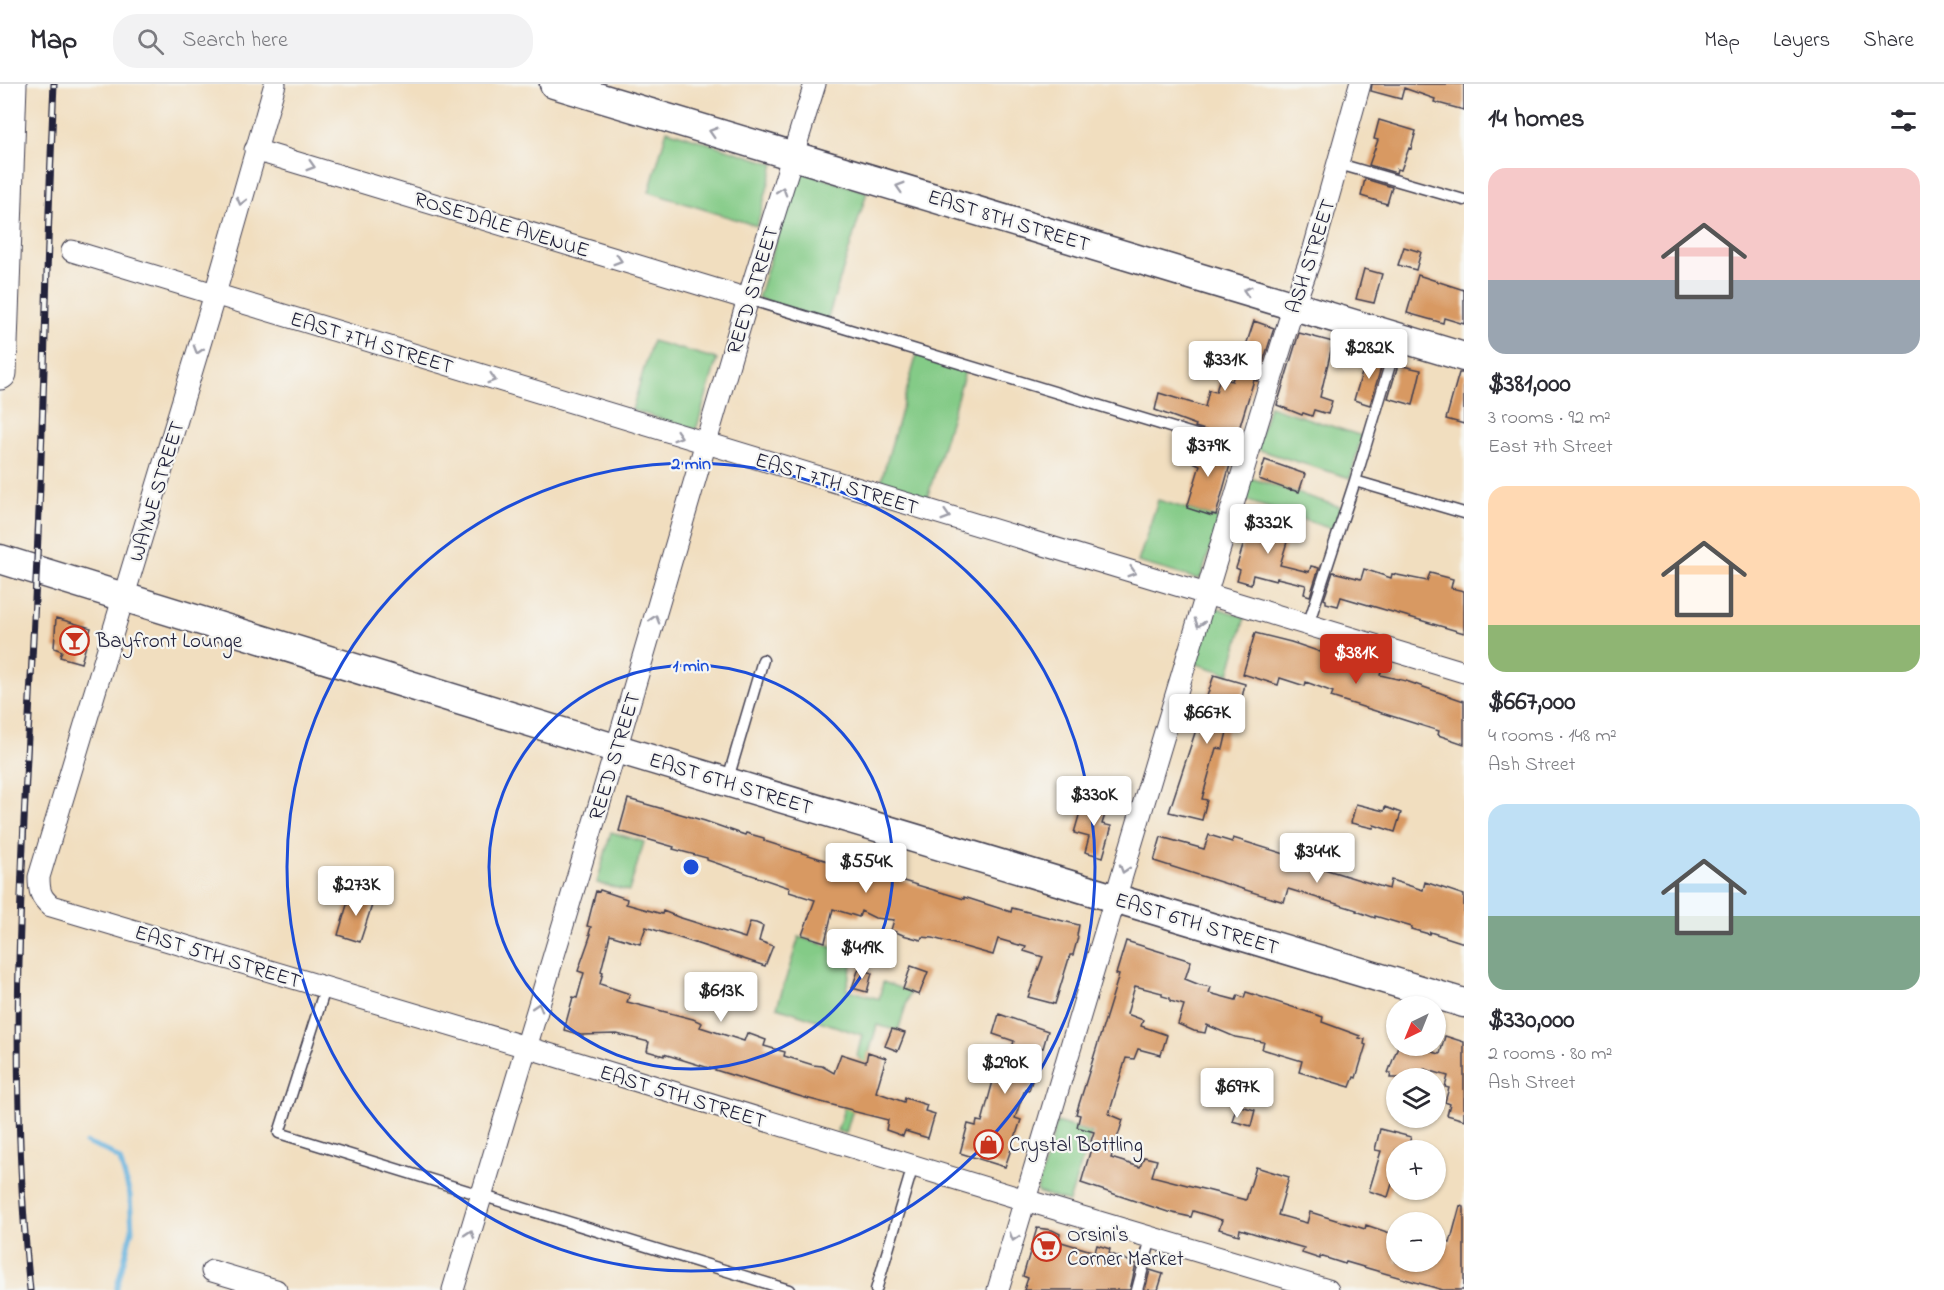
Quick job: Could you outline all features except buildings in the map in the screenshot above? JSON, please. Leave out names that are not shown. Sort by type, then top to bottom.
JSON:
[{"type":"highway","points":[[0,373],[10,84]]},
{"type":"main road","name":"EAST 8TH STREET","points":[[554,84],[1464,357]]},
{"type":"main road","name":"EAST 6TH STREET","points":[[0,559],[616,749],[1464,1003]]},
{"type":"street","name":"WAYNE STREET","points":[[41,897],[39,877],[215,294],[275,84]]},
{"type":"street","name":"REED STREET","points":[[453,1290],[707,444],[748,299],[815,84]]},
{"type":"street","name":"ASH STREET","points":[[998,1290],[1249,451],[1294,305],[1313,252],[1360,84]]},
{"type":"street","name":"ROSEDALE AVENUE","points":[[255,150],[748,299]]},
{"type":"street","name":"EAST 7TH STREET","points":[[72,251],[1464,672]]},
{"type":"street","name":"EAST 5TH STREET","points":[[41,897],[51,906],[1328,1290]]},
{"type":"street","points":[[212,1271],[276,1290]]},
{"type":"lane","points":[[1339,164],[1464,200]]},
{"type":"lane","points":[[748,299],[1249,451]]},
{"type":"lane","points":[[1308,625],[1355,481],[1398,337]]},
{"type":"lane","points":[[1355,481],[1464,513]]},
{"type":"lane","points":[[727,782],[763,660]]},
{"type":"lane","points":[[325,989],[279,1133],[789,1290]]},
{"type":"lane","points":[[876,1290],[913,1166]]},
{"type":"lane","points":[[1137,1290],[1151,1238]]},
{"type":"green space","points":[[667,130],[774,164],[757,226],[649,192]]},
{"type":"green space","points":[[798,170],[867,192],[827,321],[758,298]]},
{"type":"green space","points":[[652,341],[717,359],[697,427],[694,429],[632,410]]},
{"type":"green space","points":[[917,354],[966,368],[927,499],[880,485]]},
{"type":"green space","points":[[1269,406],[1362,436],[1350,478],[1256,449]]},
{"type":"green space","points":[[1247,477],[1341,507],[1335,530],[1242,499]]},
{"type":"green space","points":[[1158,500],[1220,519],[1201,577],[1197,579],[1138,562]]},
{"type":"green space","points":[[1214,607],[1245,617],[1229,674],[1194,663]]},
{"type":"green space","points":[[611,832],[644,842],[629,891],[597,883]]},
{"type":"green space","points":[[799,937],[855,954],[846,989],[879,999],[883,982],[910,992],[898,1031],[877,1025],[846,1133],[837,1131],[860,1058],[857,1056],[862,1035],[777,1007]]},
{"type":"green space","points":[[1057,1122],[1091,1133],[1069,1202],[1037,1190]]},
{"type":"waterway","points":[[86,1143],[109,1152],[120,1160],[130,1195],[132,1230],[116,1290]]},
{"type":"railway","points":[[30,1290],[19,1117],[19,944],[38,535],[54,84]]},
{"type":"place","name":"Bayfront Lounge","points":[[75,640]]},
{"type":"place","name":"Crystal Bottling","points":[[988,1144]]},
{"type":"place","name":"Orsini's Corner Market","points":[[1046,1246]]}]
